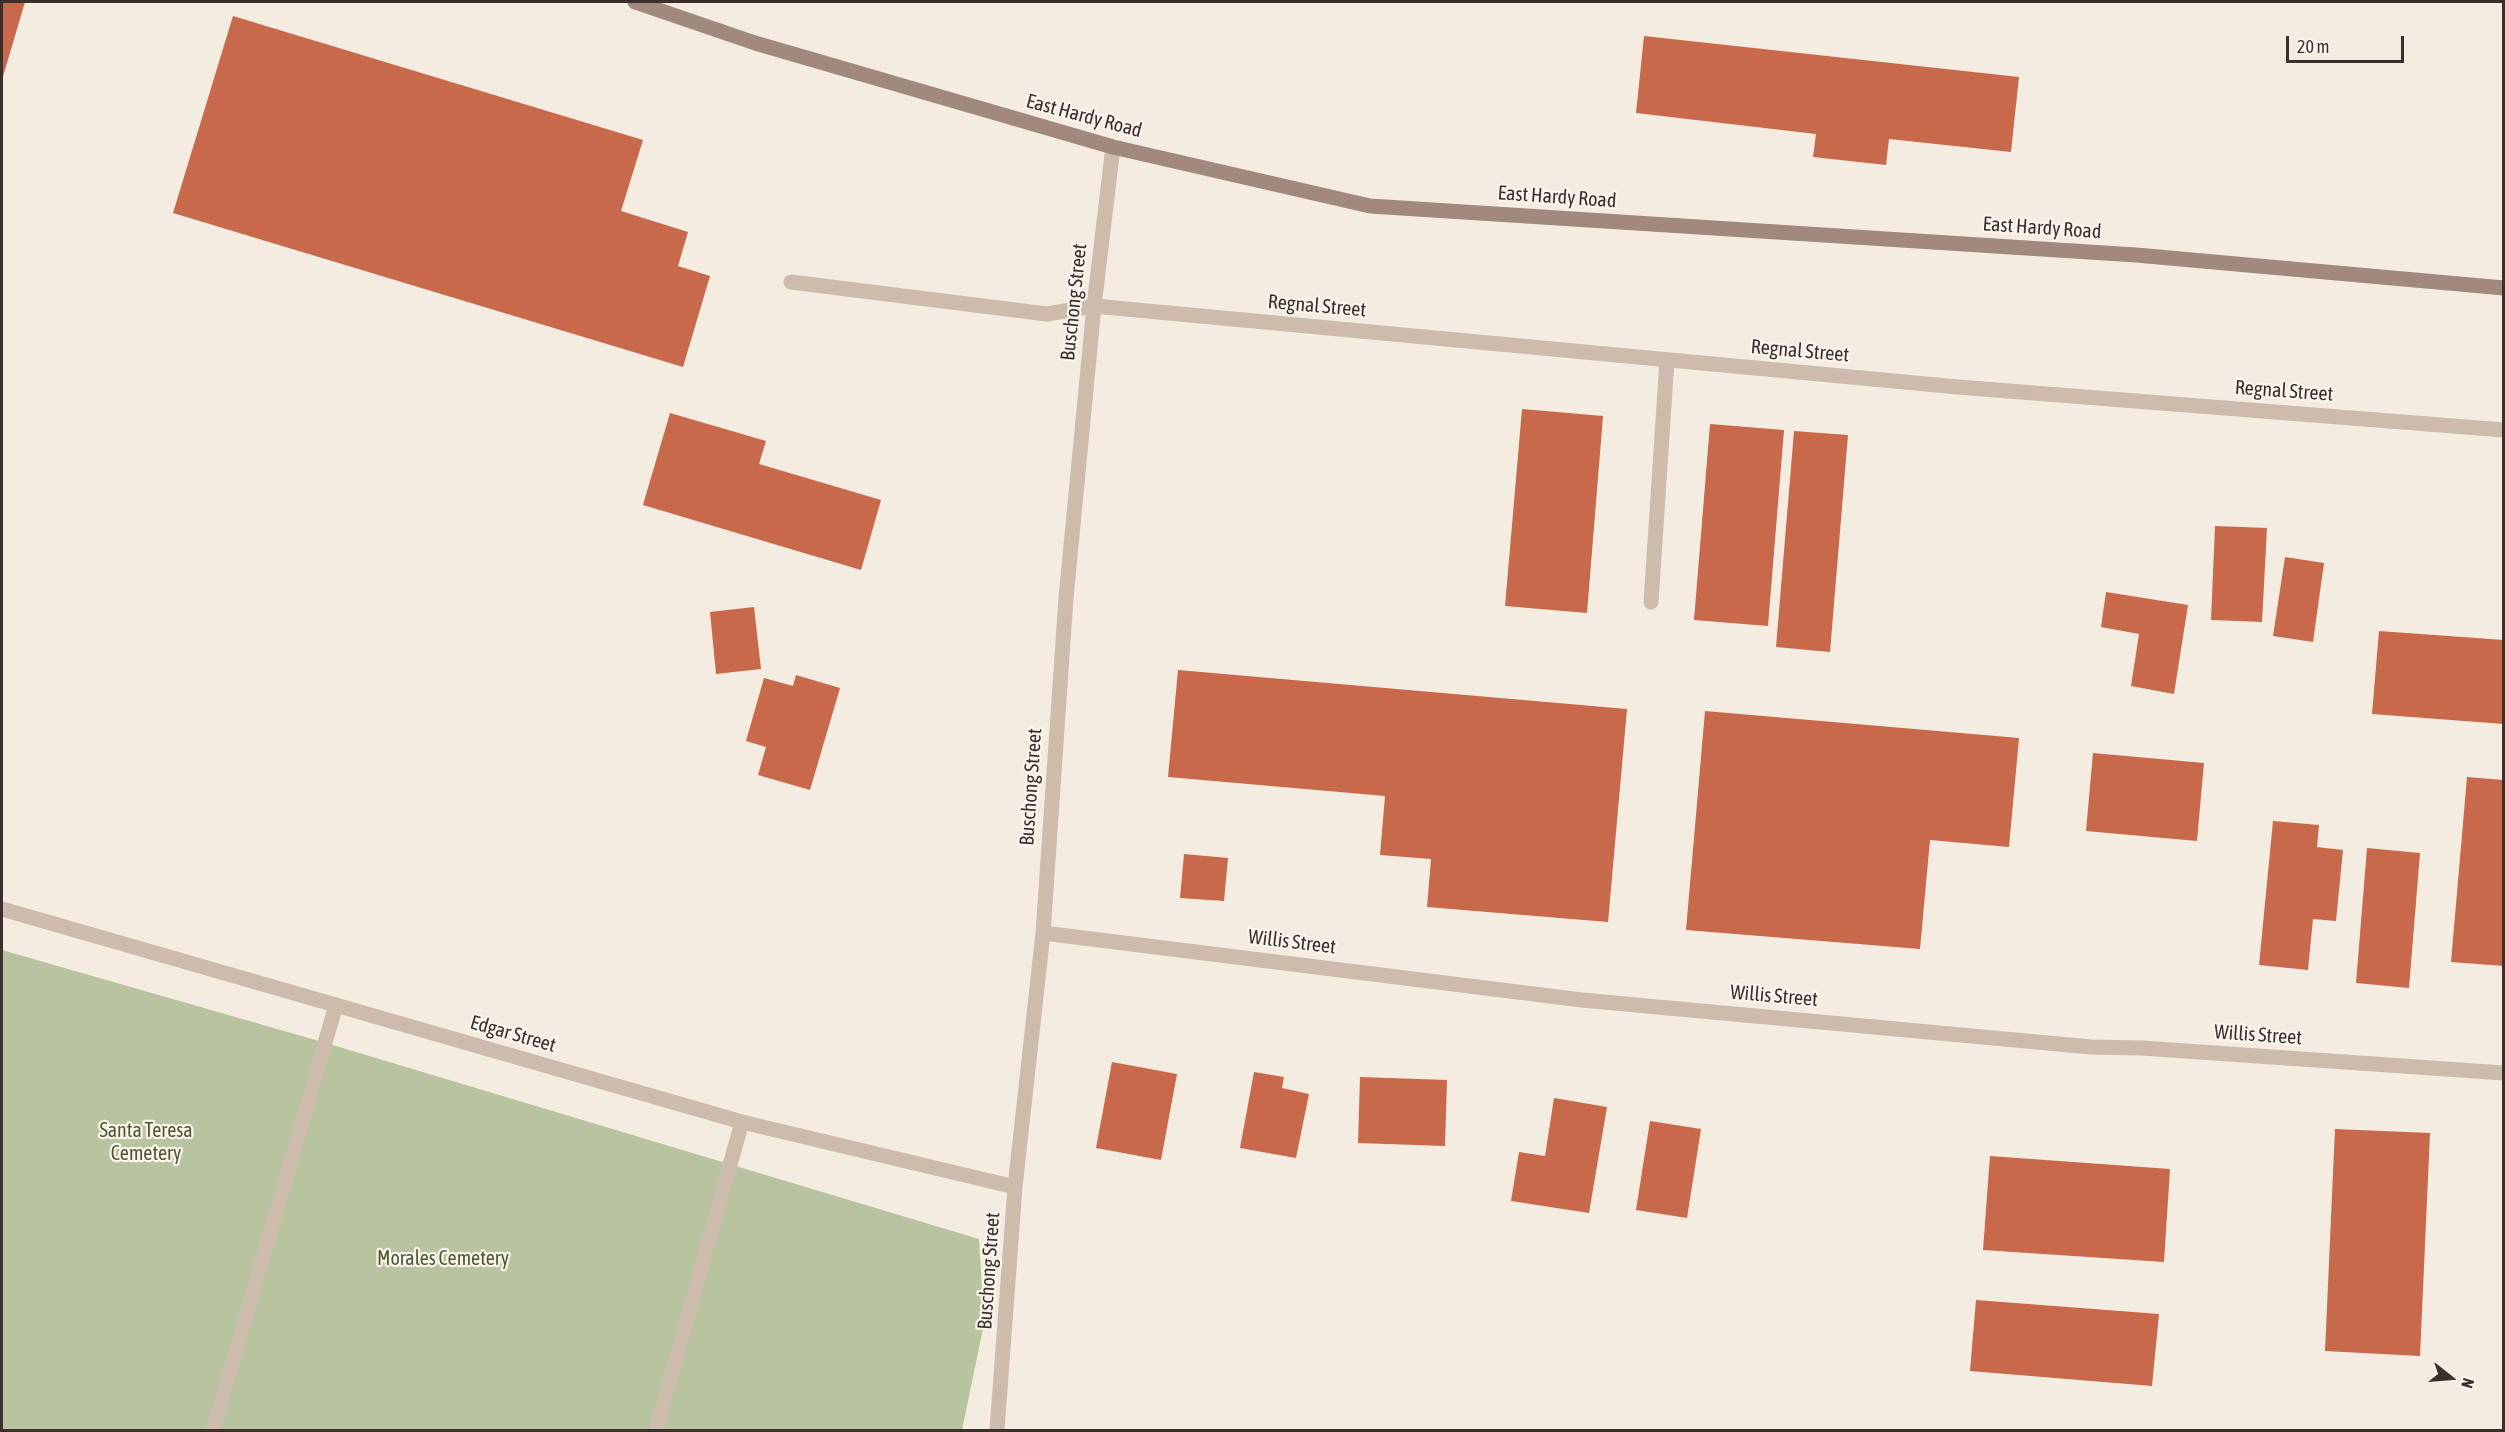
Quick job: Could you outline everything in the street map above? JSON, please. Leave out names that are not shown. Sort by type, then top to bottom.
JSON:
[{"type":"main road","name":"East Hardy Road","points":[[635,2],[755,43],[1113,147],[1370,206],[2136,255],[2504,288]]},
{"type":"street","name":"Buschong Street","points":[[997,1431],[1015,1187],[1043,933],[1065,598],[1094,306],[1113,147]]},
{"type":"street","name":"Regnal Street","points":[[791,282],[1047,314],[1094,306],[1958,387],[2504,430]]},
{"type":"street","points":[[1651,602],[1667,360]]},
{"type":"street","name":"Edgar Street","points":[[2,909],[742,1122],[1015,1187]]},
{"type":"street","name":"Willis Street","points":[[1043,933],[1582,999],[2091,1047],[2142,1048],[2504,1073]]},
{"type":"street","points":[[213,1431],[336,1005]]},
{"type":"street","points":[[656,1431],[742,1122]]},
{"type":"green space","name":"Morales Cemetery","points":[[2,950],[326,1043],[979,1239],[984,1324],[962,1430],[2,1430]]},
{"type":"building","points":[[2,2],[25,2],[2,80]]},
{"type":"building","points":[[233,16],[643,140],[621,211],[688,232],[678,266],[710,276],[683,367],[173,213]]},
{"type":"building","points":[[1644,36],[2019,77],[2011,152],[1889,139],[1886,165],[1813,157],[1816,134],[1636,113]]},
{"type":"building","points":[[1522,409],[1603,416],[1587,613],[1505,606]]},
{"type":"building","points":[[670,413],[766,441],[759,464],[881,500],[861,570],[643,505]]},
{"type":"building","points":[[1710,424],[1784,430],[1768,626],[1694,620]]},
{"type":"building","points":[[1794,431],[1848,435],[1830,652],[1776,647]]},
{"type":"building","points":[[2215,526],[2267,528],[2262,622],[2211,620]]},
{"type":"building","points":[[2285,557],[2324,563],[2313,642],[2273,636]]},
{"type":"building","points":[[2106,592],[2188,605],[2174,694],[2131,686],[2139,634],[2101,627]]},
{"type":"building","points":[[754,607],[761,669],[716,674],[710,612]]},
{"type":"building","points":[[2379,631],[2504,640],[2504,724],[2372,714]]},
{"type":"building","points":[[1178,670],[1627,709],[1608,922],[1427,907],[1431,859],[1380,855],[1385,796],[1168,777]]},
{"type":"building","points":[[796,675],[840,688],[810,790],[758,775],[766,747],[746,741],[764,678],[793,686]]},
{"type":"building","points":[[1705,711],[2019,738],[2009,847],[1930,840],[1920,949],[1686,930]]},
{"type":"building","points":[[2093,753],[2204,763],[2197,841],[2086,831]]},
{"type":"building","points":[[2467,777],[2504,780],[2504,966],[2451,962]]},
{"type":"building","points":[[2273,821],[2319,825],[2317,847],[2343,850],[2336,921],[2313,919],[2308,970],[2259,965]]},
{"type":"building","points":[[2367,848],[2420,853],[2409,988],[2356,983]]},
{"type":"building","points":[[1184,854],[1228,858],[1224,901],[1180,898]]},
{"type":"building","points":[[1112,1062],[1177,1074],[1161,1160],[1096,1148]]},
{"type":"building","points":[[1254,1072],[1284,1077],[1282,1088],[1309,1094],[1296,1158],[1240,1148]]},
{"type":"building","points":[[1360,1077],[1447,1080],[1445,1146],[1358,1143]]},
{"type":"building","points":[[1554,1098],[1607,1107],[1589,1213],[1511,1201],[1519,1152],[1545,1156]]},
{"type":"building","points":[[1650,1121],[1701,1129],[1687,1218],[1636,1210]]},
{"type":"building","points":[[2335,1129],[2430,1133],[2420,1356],[2325,1351]]},
{"type":"building","points":[[1990,1156],[2170,1169],[2164,1262],[1983,1250]]},
{"type":"building","points":[[1976,1300],[2159,1314],[2152,1386],[1970,1371]]},
{"type":"park label","name":"Santa Teresa Cemetery","points":[[146,1142]]}]
